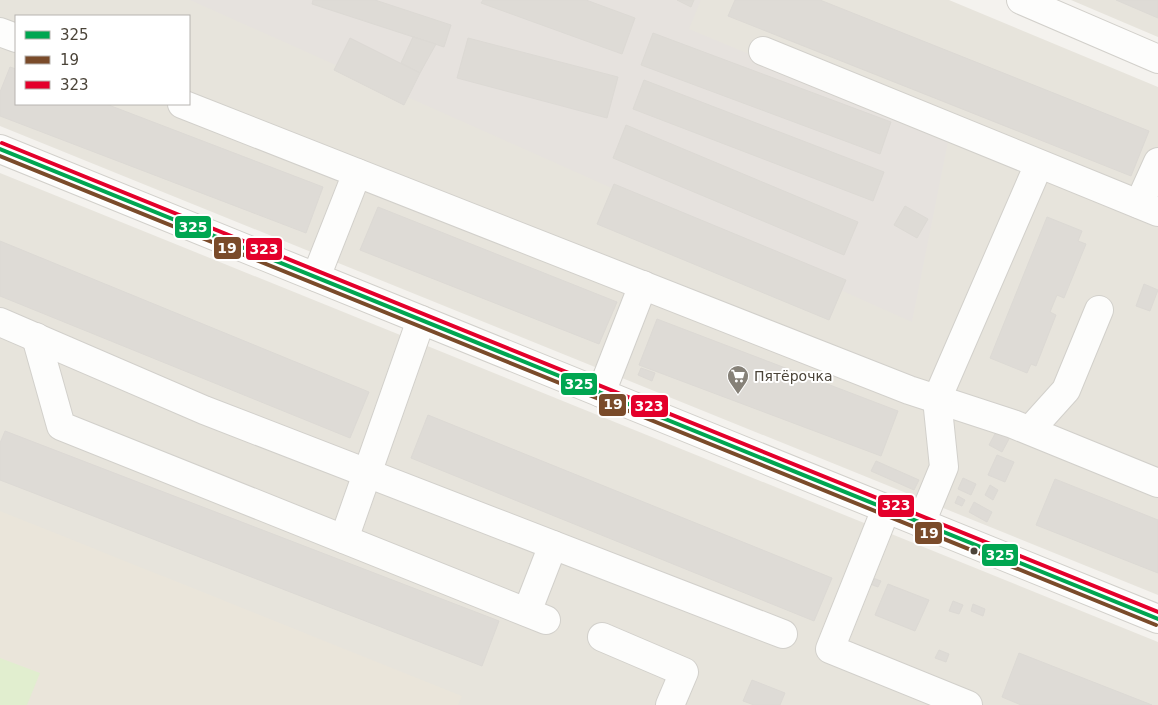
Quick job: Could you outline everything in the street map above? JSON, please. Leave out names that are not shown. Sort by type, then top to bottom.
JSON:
[{"type":"street","points":[[1020,0],[1158,59]]},
{"type":"street","points":[[0,32],[15,38]]},
{"type":"street","points":[[763,51],[1148,208],[1158,162]]},
{"type":"street","points":[[185,105],[909,390],[1030,430],[1158,483]]},
{"type":"street","points":[[0,149],[1158,619]]},
{"type":"street","points":[[921,522],[944,467],[937,399],[1039,164]]},
{"type":"street","points":[[316,277],[357,173]]},
{"type":"street","points":[[601,393],[643,285]]},
{"type":"street","points":[[1030,430],[1066,390],[1099,310]]},
{"type":"street","points":[[344,539],[421,320]]},
{"type":"street","points":[[0,322],[204,410],[783,634]]},
{"type":"street","points":[[36,337],[61,426],[536,616],[554,545]]},
{"type":"street","points":[[886,509],[830,649],[968,705]]},
{"type":"street","points":[[602,637],[684,672],[670,705]]},
{"type":"shaded area","points":[[0,0],[949,0],[1158,87],[1158,595],[0,126]]},
{"type":"shaded area","points":[[190,0],[701,0],[689,29],[949,137],[912,322]]},
{"type":"shaded area","points":[[1071,0],[1158,0],[1158,37]]},
{"type":"shaded area","points":[[0,173],[1158,642],[1158,705],[0,705]]},
{"type":"shaded area","points":[[0,511],[462,696],[458,705],[0,705]]},
{"type":"green space","points":[[0,658],[40,673],[27,705],[0,705]]},
{"type":"building","points":[[313,0],[375,0],[451,25],[444,47],[312,4]]},
{"type":"building","points":[[483,0],[586,0],[635,18],[622,54],[481,3]]},
{"type":"building","points":[[677,0],[694,0],[691,7]]},
{"type":"building","points":[[735,0],[820,0],[1149,131],[1131,176],[728,16]]},
{"type":"building","points":[[1116,0],[1158,0],[1158,18]]},
{"type":"building","points":[[653,33],[891,122],[880,154],[641,65]]},
{"type":"building","points":[[413,37],[436,44],[420,73],[401,63]]},
{"type":"building","points":[[350,38],[420,73],[404,105],[334,70]]},
{"type":"building","points":[[468,38],[618,77],[607,118],[457,78]]},
{"type":"building","points":[[10,67],[15,69],[15,105],[109,105],[323,187],[306,233],[0,116],[0,92]]},
{"type":"building","points":[[644,80],[884,172],[873,201],[633,109]]},
{"type":"building","points":[[626,125],[858,222],[844,255],[613,158]]},
{"type":"building","points":[[614,184],[846,280],[829,320],[597,224]]},
{"type":"building","points":[[905,206],[928,219],[917,238],[894,225]]},
{"type":"building","points":[[378,207],[617,302],[599,344],[360,250]]},
{"type":"building","points":[[1047,217],[1082,231],[1078,241],[1086,244],[1064,298],[1057,295],[1050,312],[1056,315],[1036,366],[1031,364],[1027,373],[990,358]]},
{"type":"building","points":[[0,241],[369,392],[350,438],[0,296]]},
{"type":"building","points":[[1144,284],[1158,290],[1150,311],[1136,306]]},
{"type":"building","points":[[657,319],[898,411],[881,456],[639,365]]},
{"type":"building","points":[[641,368],[655,373],[652,381],[638,375]]},
{"type":"building","points":[[428,415],[832,578],[814,621],[411,458]]},
{"type":"building","points":[[997,430],[1010,437],[1002,452],[989,445]]},
{"type":"building","points":[[5,431],[499,621],[482,666],[0,480],[0,443]]},
{"type":"building","points":[[997,455],[1014,462],[1005,482],[988,475]]},
{"type":"building","points":[[876,461],[919,480],[914,490],[871,471]]},
{"type":"building","points":[[963,478],[976,484],[971,495],[958,489]]},
{"type":"building","points":[[1055,479],[1158,520],[1158,573],[1036,525]]},
{"type":"building","points":[[990,485],[998,490],[993,500],[985,495]]},
{"type":"building","points":[[958,496],[965,500],[962,506],[955,503]]},
{"type":"building","points":[[974,502],[992,512],[987,522],[969,512]]},
{"type":"building","points":[[873,578],[881,581],[878,587],[870,584]]},
{"type":"building","points":[[888,584],[929,600],[915,631],[875,615]]},
{"type":"building","points":[[953,601],[963,605],[959,614],[949,611]]},
{"type":"building","points":[[973,604],[985,609],[983,616],[971,611]]},
{"type":"building","points":[[939,650],[949,654],[946,662],[935,658]]},
{"type":"building","points":[[1019,653],[1152,705],[1021,705],[1002,697]]},
{"type":"building","points":[[752,680],[785,693],[780,705],[754,705],[743,701]]},
{"type":"transit line","name":"323","points":[[2,143],[1158,612]]},
{"type":"transit line","name":"325","points":[[0,149],[1158,619]]},
{"type":"transit line","name":"19","points":[[0,156],[1156,625]]},
{"type":"place","name":"Пятёрочка","points":[[738,395]]}]
